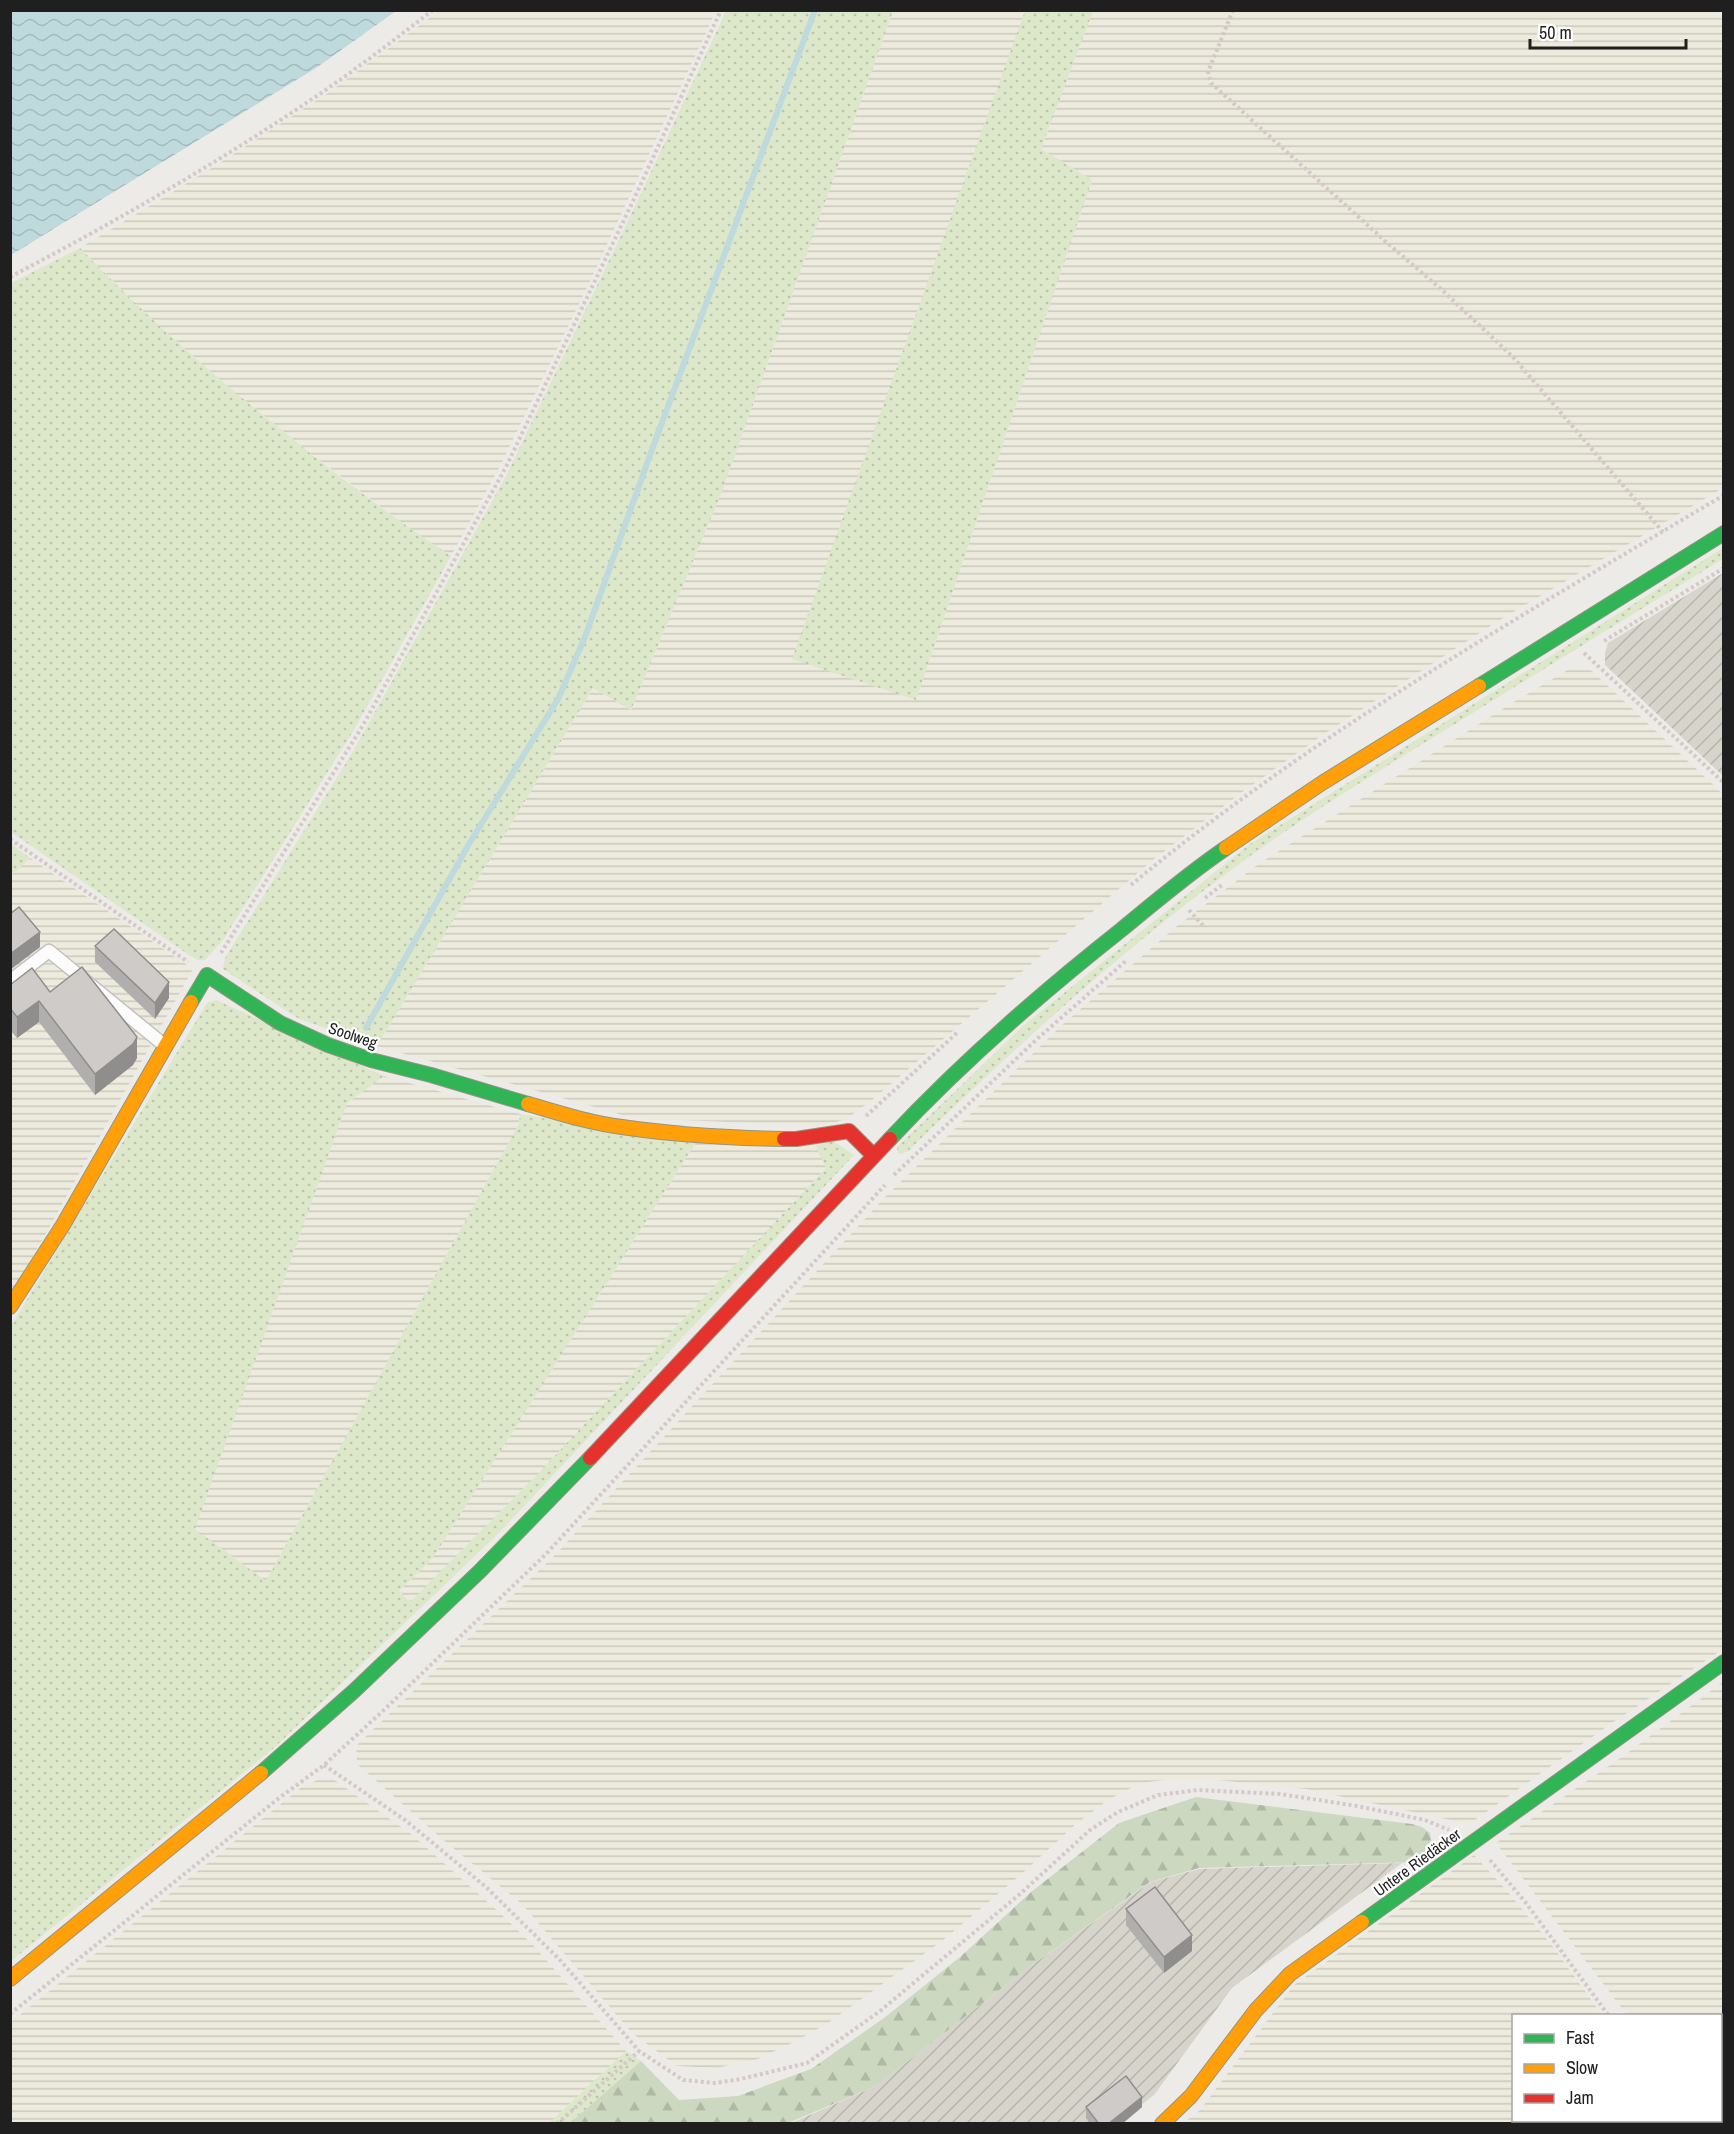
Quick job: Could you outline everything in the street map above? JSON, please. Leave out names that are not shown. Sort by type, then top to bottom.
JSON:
[{"type":"main road","points":[[10,1980],[239,1794],[354,1691],[480,1571],[611,1436],[911,1116],[996,1035],[1085,958],[1200,866],[1322,783],[1724,533]]},
{"type":"main road","points":[[13,1298],[63,1225],[207,975]]},
{"type":"main road","name":"Soolweg","points":[[207,975],[280,1023],[328,1045],[371,1060],[431,1075],[570,1116],[621,1127],[734,1138],[796,1139],[849,1131],[873,1155]]},
{"type":"main road","name":"Untere Riedäcker","points":[[1162,2124],[1191,2096],[1256,2010],[1290,1974],[1724,1662]]},
{"type":"lane","points":[[10,981],[49,951],[165,1045]]},
{"type":"path","points":[[10,277],[101,230],[205,167],[327,89],[433,10]]},
{"type":"path","points":[[10,839],[207,975],[362,727],[506,467],[721,10]]},
{"type":"path","points":[[1233,10],[1208,72],[1211,83],[1384,241],[1442,290],[1513,357],[1663,532]]},
{"type":"path","points":[[1574,659],[1724,568]]},
{"type":"path","points":[[1584,653],[1724,783]]},
{"type":"path","points":[[1181,916],[1224,883]]},
{"type":"path","points":[[1189,910],[1205,928]]},
{"type":"path","points":[[894,1175],[1037,1038],[1132,956]]},
{"type":"path","points":[[10,2014],[279,1798],[324,1765],[386,1708],[546,1554],[886,1184]]},
{"type":"path","points":[[324,1765],[405,1820],[486,1887],[560,1960],[639,2051],[683,2080],[715,2083],[807,2063],[897,1997],[1020,1894],[1090,1830],[1118,1812],[1158,1795],[1198,1790],[1291,1796],[1357,1806],[1425,1820],[1474,1840],[1532,1911],[1608,2014]]},
{"type":"path","points":[[557,2124],[639,2051]]},
{"type":"shaded area","points":[[439,11],[716,11],[582,298],[497,472],[451,556],[414,532],[216,377],[141,309],[80,248],[207,171],[328,93]]},
{"type":"shaded area","points":[[893,11],[1027,11],[916,700],[1092,180],[1041,149],[1093,11],[1723,11],[1723,488],[1498,621],[1327,732],[1245,790],[1154,859],[848,1118],[825,1126],[633,1118],[377,1046],[593,688],[631,710],[721,494]]},
{"type":"shaded area","points":[[1723,573],[1723,776],[1605,665],[1605,653],[1608,643]]},
{"type":"shaded area","points":[[1582,667],[1592,671],[1723,794],[1723,1649],[1612,1723],[1469,1824],[1306,1789],[1207,1779],[1174,1779],[1140,1783],[1108,1800],[1076,1824],[1017,1878],[942,1941],[828,2023],[758,2059],[716,2068],[677,2066],[632,2033],[522,1904],[441,1838],[357,1764],[356,1746],[555,1555],[885,1197],[1061,1026],[1177,926],[1260,863],[1509,705],[1571,668]]},
{"type":"shaded area","points":[[30,858],[193,969],[11,1296],[10,876]]},
{"type":"shaded area","points":[[384,1076],[520,1114],[519,1124],[266,1581],[194,1529],[347,1103]]},
{"type":"shaded area","points":[[696,1142],[816,1146],[826,1168],[532,1480],[411,1602],[399,1591],[432,1559]]},
{"type":"shaded area","points":[[1723,1682],[1723,2123],[1710,2122],[1722,2122],[1722,2014],[1626,2014],[1496,1843],[1622,1757]]},
{"type":"shaded area","points":[[333,1779],[411,1834],[499,1912],[533,1945],[626,2051],[549,2123],[11,2123],[11,2022],[303,1786],[318,1780]]},
{"type":"shaded area","points":[[1474,1855],[1554,1948],[1601,2014],[1512,2014],[1512,2122],[1684,2123],[1182,2124],[1200,2110],[1294,1985]]},
{"type":"shaded area","points":[[1402,1863],[1232,1988],[1154,2095],[1118,2123],[789,2124],[876,2086],[1029,1967],[1151,1882],[1199,1869]]},
{"type":"green space","points":[[726,11],[893,11],[721,494],[631,710],[593,688],[377,1046],[299,1019],[223,969],[225,958],[352,753],[506,476]]},
{"type":"green space","points":[[1025,11],[1093,11],[1041,149],[1092,180],[916,700],[792,659]]},
{"type":"green space","points":[[80,248],[152,319],[253,407],[363,494],[451,556],[355,728],[223,940],[205,960],[198,960],[189,955],[11,832],[11,283]]},
{"type":"green space","points":[[1723,548],[1723,559],[1358,784],[1242,862],[1112,965],[988,1075],[908,1151],[898,1153],[897,1147],[1024,1025],[1250,844]]},
{"type":"green space","points":[[11,844],[30,858],[11,876]]},
{"type":"green space","points":[[216,1000],[384,1076],[347,1103],[195,1529],[266,1581],[519,1124],[520,1114],[696,1142],[432,1559],[399,1591],[410,1602],[532,1480],[826,1168],[816,1146],[833,1141],[854,1155],[498,1534],[274,1748],[11,1961],[11,1326],[207,1003]]},
{"type":"green space","points":[[1196,1797],[1412,1824],[1430,1833],[1431,1841],[1419,1862],[1199,1868],[1150,1882],[1029,1967],[876,2086],[788,2123],[570,2123],[641,2061],[679,2100],[738,2096],[811,2069],[884,2018],[960,1957],[1031,1892],[1119,1823]]},
{"type":"green space","points":[[626,2051],[641,2061],[570,2123],[549,2123]]},
{"type":"water","points":[[11,10],[396,11],[316,68],[11,255]]},
{"type":"building","points":[[19,907],[40,932],[10,954],[10,914]]},
{"type":"building","points":[[114,929],[169,982],[155,1003],[95,946]]},
{"type":"building","points":[[82,967],[137,1037],[133,1044],[95,1074],[39,1001],[17,1017],[10,1008],[10,985],[32,968],[50,992]]},
{"type":"building","points":[[1155,1887],[1192,1935],[1164,1957],[1126,1909]]},
{"type":"building","points":[[1126,2076],[1142,2097],[1108,2124],[1099,2124],[1086,2107]]},
{"type":"waterway","points":[[366,1028],[469,844],[558,699],[585,637],[815,10]]},
{"type":"traffic: fast","points":[[1479,686],[1724,533]]},
{"type":"traffic: fast","points":[[890,1139],[973,1056],[1031,1004],[1172,888],[1226,848]]},
{"type":"traffic: fast","points":[[191,1002],[207,975],[280,1023],[328,1045],[371,1060],[528,1104]]},
{"type":"traffic: fast","points":[[261,1773],[354,1691],[480,1571],[590,1458]]},
{"type":"traffic: fast","points":[[1362,1922],[1724,1662]]},
{"type":"traffic: slow","points":[[1226,848],[1322,783],[1479,686]]},
{"type":"traffic: slow","points":[[10,1307],[63,1225],[191,1002]]},
{"type":"traffic: slow","points":[[528,1104],[586,1120],[642,1130],[703,1136],[784,1139]]},
{"type":"traffic: slow","points":[[10,1979],[261,1773]]},
{"type":"traffic: slow","points":[[1162,2124],[1191,2096],[1256,2010],[1290,1974],[1362,1922]]},
{"type":"traffic: jam","points":[[784,1139],[849,1131],[873,1155]]},
{"type":"traffic: jam","points":[[590,1458],[890,1139]]}]
